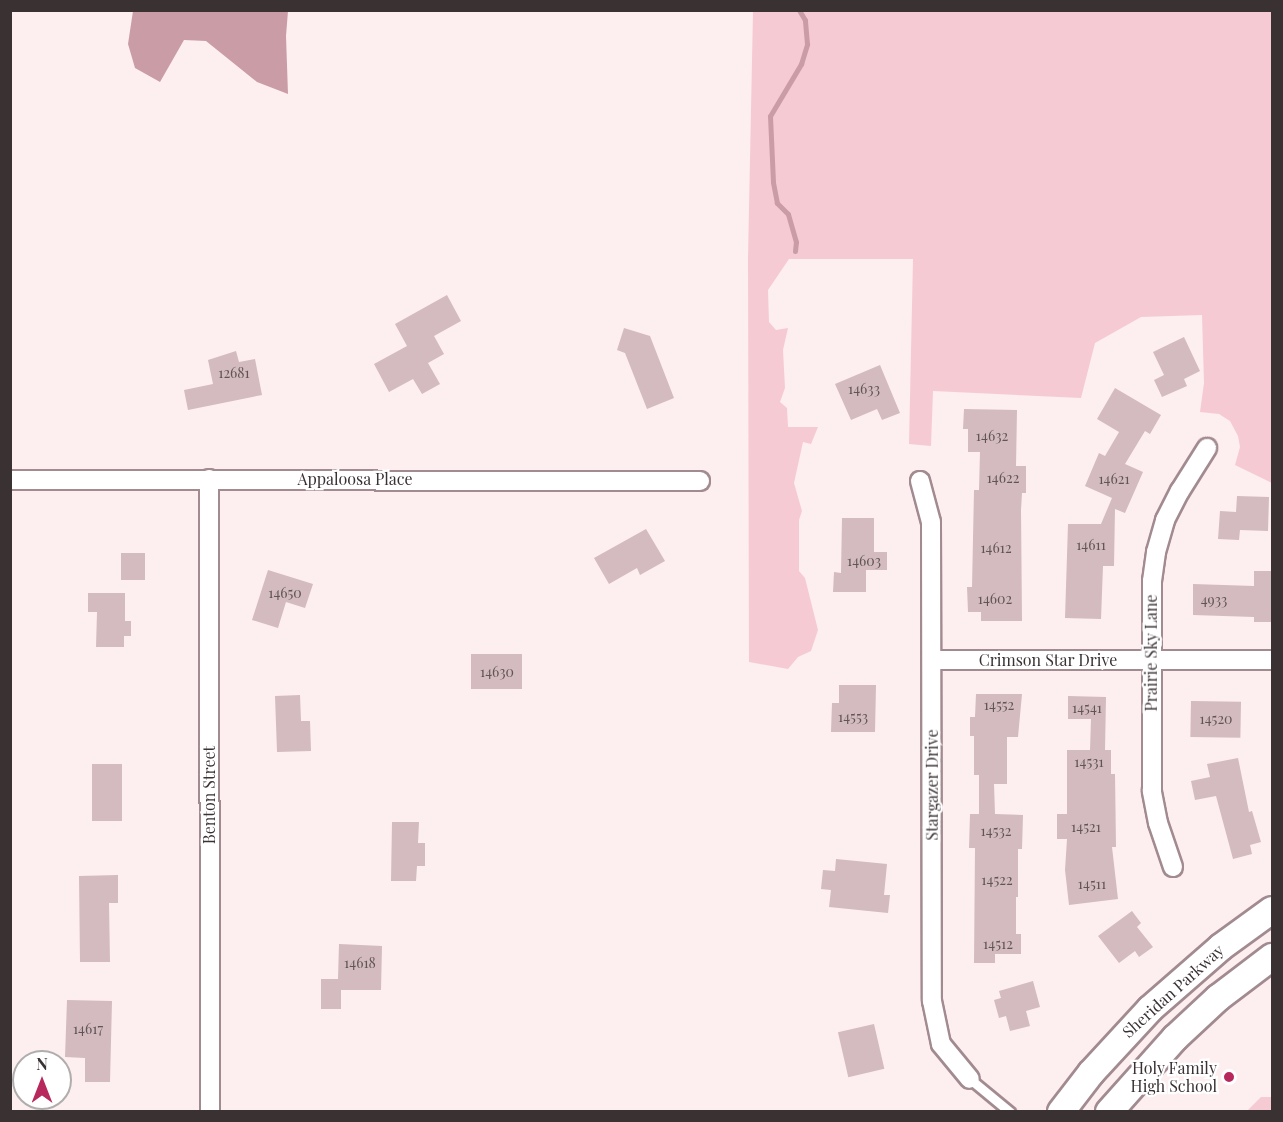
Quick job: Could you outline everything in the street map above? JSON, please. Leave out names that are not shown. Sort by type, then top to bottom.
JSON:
[{"type":"main road","name":"Sheridan Parkway","points":[[1061,1112],[1091,1073],[1150,1008],[1221,947],[1272,910]]},
{"type":"main road","points":[[1109,1112],[1175,1038],[1218,999],[1272,957]]},
{"type":"street","name":"Prairie Sky Lane","points":[[1173,867],[1158,823],[1152,791],[1152,581],[1156,552],[1166,520],[1207,448]]},
{"type":"street","name":"Benton Street","points":[[209,479],[210,1112]]},
{"type":"street","name":"Appaloosa Place","points":[[10,480],[700,481]]},
{"type":"street","name":"Stargazer Drive","points":[[920,481],[931,522],[932,1001],[941,1044],[970,1078]]},
{"type":"street","name":"Crimson Star Drive","points":[[932,660],[1272,660]]},
{"type":"lane","points":[[970,1078],[1010,1112]]},
{"type":"shaded area","points":[[133,11],[288,11],[286,36],[288,94],[257,82],[206,41],[184,40],[160,82],[135,68],[128,44]]},
{"type":"shaded area","points":[[753,11],[1272,11],[1272,483],[1235,465],[1240,447],[1238,436],[1230,421],[1219,414],[1200,412],[1204,383],[1202,315],[1141,317],[1095,343],[1081,398],[933,391],[931,446],[909,444],[913,259],[789,259],[768,290],[769,322],[776,330],[788,328],[783,350],[785,388],[780,402],[787,408],[788,427],[818,427],[811,444],[803,442],[794,483],[802,511],[799,520],[799,571],[805,578],[818,630],[811,651],[798,657],[788,669],[749,662],[748,259]]},
{"type":"shaded area","points":[[1261,1097],[1272,1097],[1272,1111],[1247,1111]]},
{"type":"building","points":[[447,295],[461,321],[434,336],[444,354],[428,363],[440,384],[422,394],[413,379],[389,392],[374,364],[407,346],[395,324]]},
{"type":"building","points":[[624,328],[650,336],[674,398],[647,409],[625,353],[617,350]]},
{"type":"building","points":[[1184,337],[1200,371],[1184,379],[1187,386],[1162,397],[1154,380],[1164,375],[1153,352]]},
{"type":"building","points":[[236,351],[239,362],[255,359],[262,395],[188,410],[184,390],[213,384],[208,360]]},
{"type":"building","points":[[880,365],[900,413],[882,420],[877,409],[851,420],[835,384]]},
{"type":"building","points":[[1115,388],[1161,415],[1150,434],[1145,431],[1125,464],[1143,472],[1125,513],[1115,509],[1114,566],[1103,566],[1101,619],[1065,618],[1068,524],[1101,524],[1112,498],[1085,486],[1099,453],[1105,456],[1119,432],[1097,419]]},
{"type":"building","points":[[964,409],[1017,410],[1016,466],[1026,466],[1026,493],[1022,493],[1021,510],[1022,621],[981,621],[981,612],[968,612],[967,587],[972,587],[974,490],[979,490],[980,452],[968,452],[968,429],[963,429]]},
{"type":"building","points":[[1237,496],[1269,497],[1268,531],[1240,530],[1239,540],[1218,539],[1220,511],[1236,512]]},
{"type":"building","points":[[842,518],[874,518],[874,552],[887,552],[887,570],[866,570],[866,592],[833,592],[834,572],[841,573]]},
{"type":"building","points":[[646,529],[665,561],[640,575],[637,568],[609,584],[594,558]]},
{"type":"building","points":[[121,553],[145,553],[145,580],[121,580]]},
{"type":"building","points":[[268,570],[313,584],[305,608],[286,602],[278,628],[252,620]]},
{"type":"building","points":[[1254,571],[1272,571],[1272,622],[1254,622],[1254,617],[1193,615],[1193,584],[1254,586]]},
{"type":"building","points":[[88,593],[125,593],[125,621],[131,621],[131,636],[124,636],[124,647],[96,647],[97,612],[88,612]]},
{"type":"building","points":[[471,654],[522,654],[522,689],[471,689]]},
{"type":"building","points":[[839,685],[876,685],[875,732],[831,732],[832,703],[839,703]]},
{"type":"building","points":[[976,694],[1022,694],[1018,737],[1007,737],[1007,784],[994,784],[995,814],[1023,815],[1022,849],[1018,849],[1018,897],[1016,897],[1016,934],[1021,934],[1021,954],[995,954],[995,963],[974,963],[975,848],[969,848],[970,814],[979,814],[979,775],[974,775],[974,736],[970,736],[970,717],[975,717]]},
{"type":"building","points":[[300,695],[301,721],[310,721],[311,751],[277,752],[275,696]]},
{"type":"building","points":[[1068,696],[1106,697],[1105,750],[1111,750],[1111,774],[1115,774],[1116,847],[1112,847],[1118,899],[1069,905],[1065,870],[1067,839],[1057,839],[1057,814],[1067,814],[1067,750],[1090,750],[1091,719],[1068,719]]},
{"type":"building","points":[[1191,701],[1241,702],[1240,738],[1190,737]]},
{"type":"building","points":[[1238,758],[1249,812],[1252,811],[1261,842],[1250,845],[1252,854],[1233,859],[1216,796],[1195,800],[1191,781],[1210,777],[1207,764]]},
{"type":"building","points":[[92,764],[122,764],[122,821],[92,821]]},
{"type":"building","points":[[392,822],[419,822],[418,843],[425,843],[425,866],[417,866],[416,881],[391,881]]},
{"type":"building","points":[[836,859],[887,864],[884,895],[890,895],[888,913],[829,907],[831,890],[821,889],[823,870],[835,871]]},
{"type":"building","points":[[118,875],[118,903],[109,903],[110,962],[80,962],[79,876]]},
{"type":"building","points":[[1132,911],[1141,923],[1137,927],[1153,947],[1139,957],[1135,951],[1119,963],[1098,936]]},
{"type":"building","points":[[339,944],[382,946],[381,990],[341,990],[341,1009],[321,1009],[321,979],[338,979]]},
{"type":"building","points":[[1033,981],[1040,1007],[1026,1011],[1030,1026],[1010,1031],[1006,1016],[999,1018],[994,1000],[1001,998],[999,991]]},
{"type":"building","points":[[67,1000],[112,1001],[110,1082],[85,1082],[85,1058],[72,1057],[72,1050],[65,1050]]},
{"type":"building","points":[[874,1024],[884,1069],[848,1077],[838,1032]]},
{"type":"waterway","points":[[795,251],[796,242],[788,214],[777,203],[773,182],[770,116],[801,64],[807,44],[805,20],[799,10]]},
{"type":"place","name":"Holy Family High School","points":[[1229,1077]]}]
